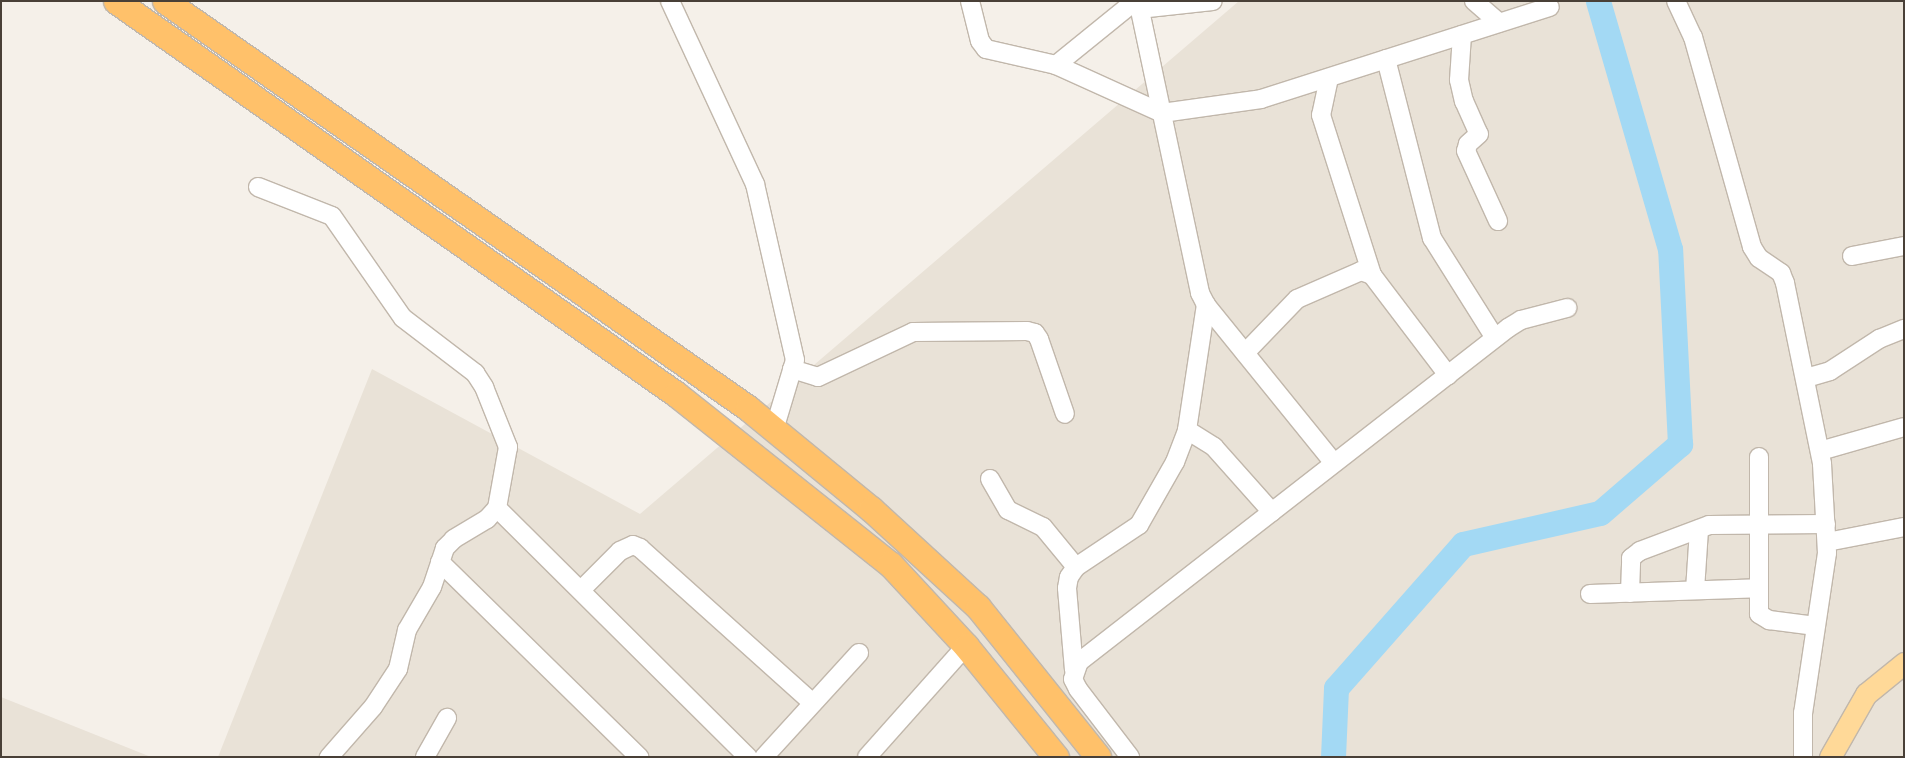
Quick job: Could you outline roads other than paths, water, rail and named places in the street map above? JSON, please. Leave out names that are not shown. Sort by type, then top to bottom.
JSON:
[{"type":"highway","points":[[116,1],[676,394],[890,564],[966,646],[1056,757]]},
{"type":"highway","points":[[165,1],[694,368],[774,430],[878,516],[978,607],[1098,757]]},
{"type":"main road","points":[[1830,757],[1866,694],[1904,663]]},
{"type":"street","points":[[670,1],[752,174],[794,350],[792,369],[774,430]]},
{"type":"street","points":[[970,1],[980,41],[986,49],[1056,64],[1162,114],[1261,99],[1550,7]]},
{"type":"street","points":[[1056,64],[1137,4],[1213,1]]},
{"type":"street","points":[[1474,1],[1499,23]]},
{"type":"street","points":[[1676,1],[1692,37],[1752,247],[1759,258],[1781,273],[1785,283],[1820,451],[1827,533],[1803,713],[1803,757]]},
{"type":"street","points":[[1137,4],[1200,293],[1206,304],[1334,463]]},
{"type":"street","points":[[1462,35],[1459,80],[1464,101],[1479,134],[1468,144],[1466,151],[1498,221]]},
{"type":"street","points":[[1386,59],[1432,238],[1495,338]]},
{"type":"street","points":[[1330,78],[1321,115],[1372,276],[1448,375]]},
{"type":"street","points":[[258,187],[332,216],[403,318],[475,373],[484,387],[508,447],[497,508],[487,519],[449,543],[440,562],[432,587],[407,630],[398,669],[373,707],[329,757]]},
{"type":"street","points":[[1852,256],[1904,246]]},
{"type":"street","points":[[1245,353],[1297,299],[1352,273],[1372,276]]},
{"type":"street","points":[[1130,757],[1078,689],[1073,679],[1074,670],[1067,588],[1069,577],[1076,567],[1131,534],[1140,525],[1175,462],[1187,430],[1206,304]]},
{"type":"street","points":[[1074,670],[1079,662],[1495,338],[1521,320],[1567,308]]},
{"type":"street","points":[[1806,378],[1830,372],[1879,339],[1904,329]]},
{"type":"street","points":[[792,369],[811,376],[828,374],[913,332],[1027,331],[1035,333],[1039,339],[1066,414]]},
{"type":"street","points":[[1820,451],[1904,427]]},
{"type":"street","points":[[1187,430],[1214,446],[1272,512]]},
{"type":"street","points":[[1759,457],[1757,609],[1763,618],[1816,626]]},
{"type":"street","points":[[990,479],[1008,510],[1043,527],[1076,567]]},
{"type":"street","points":[[497,508],[748,757]]},
{"type":"street","points":[[1630,593],[1631,558],[1640,551],[1718,524],[1758,525],[1827,533],[1904,528]]},
{"type":"street","points":[[1695,590],[1699,529]]},
{"type":"street","points":[[580,590],[620,551],[633,545],[640,548],[813,703]]},
{"type":"street","points":[[440,562],[640,757]]},
{"type":"street","points":[[1590,594],[1758,588]]},
{"type":"street","points":[[867,757],[966,646]]},
{"type":"street","points":[[764,757],[859,653]]},
{"type":"street","points":[[425,757],[448,718]]},
{"type":"waterway","points":[[1333,757],[1336,688],[1463,544],[1600,513],[1680,444],[1670,249],[1598,1]]}]
